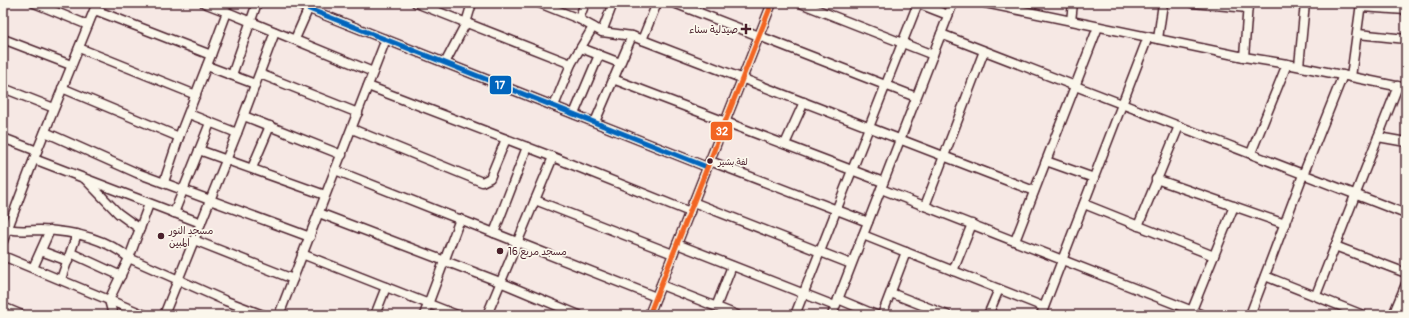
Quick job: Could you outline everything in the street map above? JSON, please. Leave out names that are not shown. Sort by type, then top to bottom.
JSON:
[{"type":"street","points":[[34,3],[88,26]]},
{"type":"street","points":[[204,3],[373,72]]},
{"type":"street","points":[[232,75],[257,3]]},
{"type":"street","points":[[294,3],[310,6],[386,39],[574,114],[868,222]]},
{"type":"street","points":[[416,3],[571,64]]},
{"type":"street","points":[[445,63],[466,23],[472,3]]},
{"type":"street","points":[[539,3],[579,19],[602,32],[632,36],[1034,191]]},
{"type":"street","points":[[579,19],[585,3]]},
{"type":"street","points":[[602,32],[613,3]]},
{"type":"street","points":[[642,40],[657,3]]},
{"type":"street","points":[[674,3],[760,35],[916,97]]},
{"type":"street","points":[[649,315],[772,3]]},
{"type":"street","points":[[800,3],[933,55]]},
{"type":"street","points":[[795,315],[918,3],[948,15]]},
{"type":"street","points":[[832,315],[953,3]]},
{"type":"street","points":[[985,3],[1026,7],[1071,21],[1098,27],[1402,87],[1378,137],[1354,195],[1316,295]]},
{"type":"street","points":[[1071,21],[1073,3]]},
{"type":"street","points":[[1158,39],[1163,3]]},
{"type":"street","points":[[1192,3],[1248,5],[1244,57]]},
{"type":"street","points":[[1299,66],[1305,3]]},
{"type":"street","points":[[1250,315],[1303,175],[1347,76],[1358,34],[1361,5],[1406,10]]},
{"type":"street","points":[[3,241],[5,228],[96,6],[211,55]]},
{"type":"street","points":[[294,39],[310,6]]},
{"type":"street","points":[[164,182],[227,12]]},
{"type":"street","points":[[554,106],[571,64],[593,27]]},
{"type":"street","points":[[1015,241],[1098,27]]},
{"type":"street","points":[[164,315],[244,116],[275,32]]},
{"type":"street","points":[[941,34],[1406,214]]},
{"type":"street","points":[[1358,34],[1406,39]]},
{"type":"street","points":[[595,122],[632,36]]},
{"type":"street","points":[[863,235],[999,289],[1042,313],[1148,37]]},
{"type":"street","points":[[3,39],[71,65]]},
{"type":"street","points":[[279,315],[386,39]]},
{"type":"street","points":[[79,48],[196,96]]},
{"type":"street","points":[[581,48],[620,63]]},
{"type":"street","points":[[925,206],[984,51]]},
{"type":"street","points":[[574,114],[598,55]]},
{"type":"street","points":[[1251,153],[1287,64]]},
{"type":"street","points":[[207,66],[256,84]]},
{"type":"street","points":[[260,74],[358,113]]},
{"type":"street","points":[[613,79],[726,120],[853,170],[925,206],[1191,313],[1203,315]]},
{"type":"street","points":[[368,86],[553,157],[690,212]]},
{"type":"street","points":[[3,88],[54,108]]},
{"type":"street","points":[[62,88],[180,137]]},
{"type":"street","points":[[785,144],[804,102]]},
{"type":"street","points":[[189,114],[237,133]]},
{"type":"street","points":[[244,116],[342,155]]},
{"type":"street","points":[[174,213],[210,123]]},
{"type":"street","points":[[252,168],[270,126]]},
{"type":"street","points":[[1138,226],[1178,126]]},
{"type":"street","points":[[352,129],[482,182],[490,178],[506,139]]},
{"type":"street","points":[[45,132],[137,173],[310,237]]},
{"type":"street","points":[[1378,137],[1406,142]]},
{"type":"street","points":[[3,138],[37,151]]},
{"type":"street","points":[[494,233],[527,147]]},
{"type":"street","points":[[199,150],[325,195]]},
{"type":"street","points":[[487,315],[553,157]]},
{"type":"street","points":[[34,159],[201,223]]},
{"type":"street","points":[[1046,161],[1094,178]]},
{"type":"street","points":[[336,170],[656,297]]},
{"type":"street","points":[[1156,178],[1285,224]]},
{"type":"street","points":[[84,179],[118,213],[140,228]]},
{"type":"street","points":[[535,200],[673,254]]},
{"type":"street","points":[[693,202],[852,264]]},
{"type":"street","points":[[113,315],[109,300],[129,258],[149,204]]},
{"type":"street","points":[[1084,204],[1214,256]]},
{"type":"street","points":[[1191,313],[1234,206]]},
{"type":"street","points":[[319,213],[500,282],[579,315]]},
{"type":"street","points":[[424,315],[460,219]]},
{"type":"street","points":[[953,271],[972,224]]},
{"type":"street","points":[[5,228],[50,230],[94,238],[116,247],[129,258],[226,301],[263,315]]},
{"type":"street","points":[[33,268],[50,230]]},
{"type":"street","points":[[61,279],[78,234]]},
{"type":"street","points":[[194,240],[293,279]]},
{"type":"street","points":[[677,244],[804,294],[876,315]]},
{"type":"street","points":[[1334,246],[1406,273]]},
{"type":"street","points":[[41,251],[69,257],[121,276]]},
{"type":"street","points":[[882,315],[906,252]]},
{"type":"street","points":[[302,254],[453,314]]},
{"type":"street","points":[[3,256],[145,315]]},
{"type":"street","points":[[716,307],[732,266]]},
{"type":"street","points":[[1265,276],[1316,295],[1363,315]]},
{"type":"street","points":[[1393,315],[1406,284]]},
{"type":"street","points":[[661,285],[728,313],[737,315]]},
{"type":"street","points":[[375,315],[386,287]]},
{"type":"street","points":[[988,315],[999,289]]},
{"type":"street","points":[[891,293],[943,314]]},
{"type":"street","points":[[3,307],[22,315]]},
{"type":"transit line","name":"17","points":[[294,3],[707,167]]},
{"type":"transit line","name":"32","points":[[649,315],[772,3]]},
{"type":"place","name":"صيدلية سناء","points":[[746,29]]},
{"type":"place","name":"لفة بشير","points":[[710,161]]},
{"type":"place","name":"مسجد النور المبين","points":[[161,236]]},
{"type":"place","name":"مسجد مربع 16","points":[[500,251]]}]
